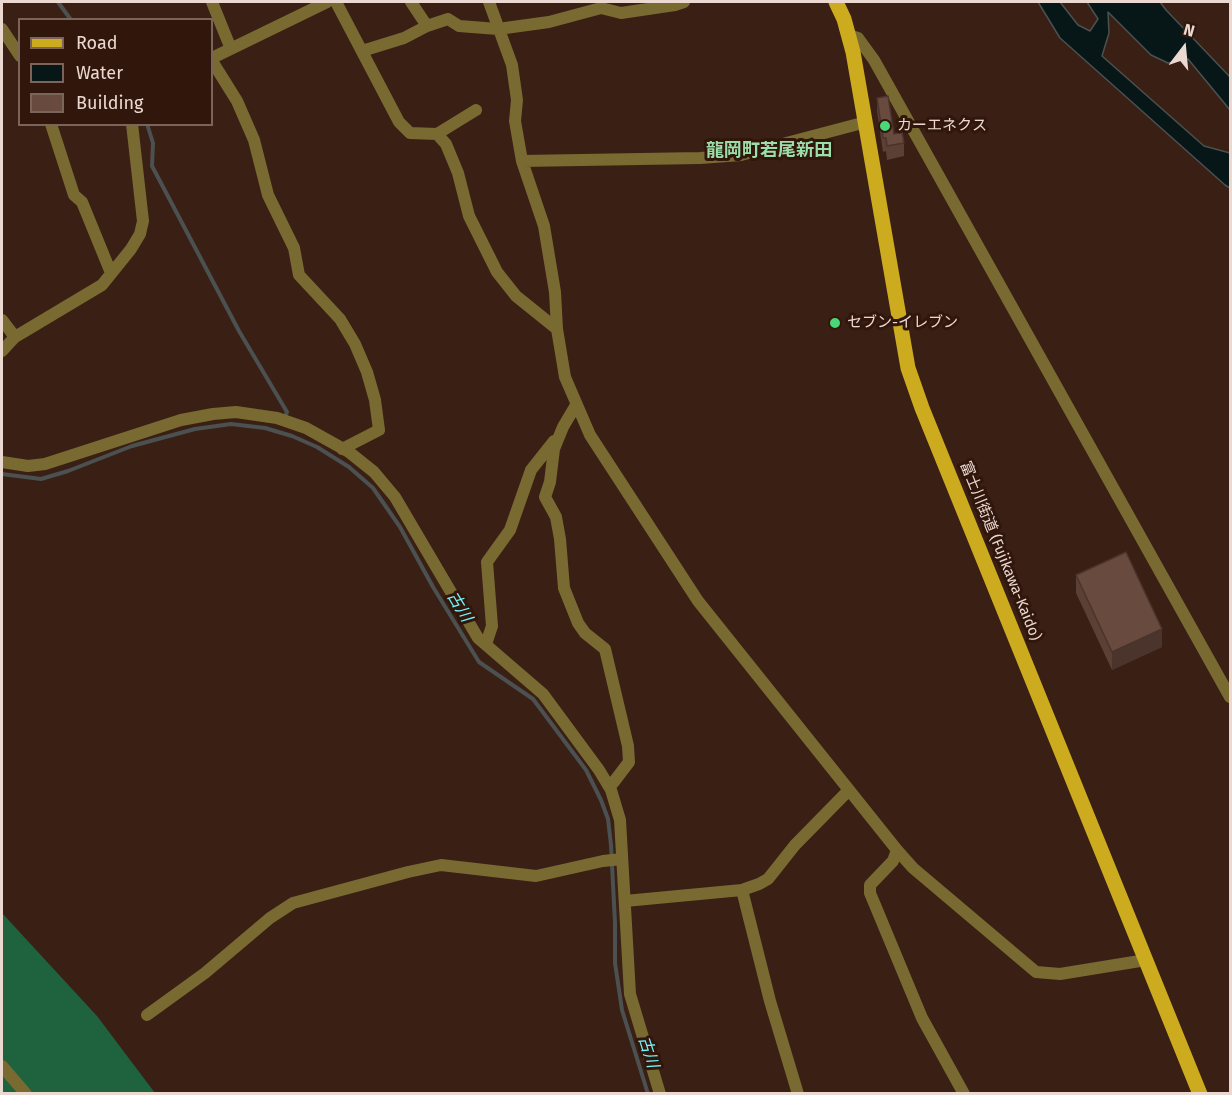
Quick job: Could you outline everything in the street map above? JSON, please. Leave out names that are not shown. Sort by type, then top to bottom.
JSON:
[{"type":"main road","name":"富士川街道 (Fujikawa-Kaido)","points":[[836,2],[848,35],[866,122],[908,368],[922,408],[1200,1094]]},
{"type":"street","points":[[212,2],[231,49]]},
{"type":"street","points":[[213,59],[327,2]]},
{"type":"street","points":[[336,2],[399,122],[410,133],[437,134],[476,110]]},
{"type":"street","points":[[411,2],[427,26]]},
{"type":"street","points":[[489,2],[512,65],[517,100],[515,121],[522,161],[544,226],[565,376],[590,435],[607,464],[698,601],[848,791],[913,868],[1036,972],[1059,974],[1146,960]]},
{"type":"street","points":[[362,51],[405,38],[427,26],[448,19],[459,26],[498,29],[549,22],[601,8],[621,13],[684,2]]},
{"type":"street","points":[[2,29],[18,53]]},
{"type":"street","points":[[848,35],[858,38],[874,60],[1230,697]]},
{"type":"street","points":[[213,62],[237,101],[254,140],[268,195],[294,248],[299,275],[340,319],[355,344],[367,372],[375,400],[379,430],[342,449]]},
{"type":"street","points":[[522,161],[700,158],[741,155],[866,122]]},
{"type":"street","points":[[52,126],[74,195],[82,202],[111,273]]},
{"type":"street","points":[[2,351],[15,337],[61,312],[102,285],[140,234],[143,221],[132,126]]},
{"type":"street","points":[[437,134],[446,144],[458,172],[469,216],[497,272],[516,296],[557,329]]},
{"type":"street","points":[[2,320],[15,337]]},
{"type":"street","points":[[576,405],[554,449],[550,482],[545,497],[556,517],[564,588],[578,623],[585,633],[605,648],[630,756],[629,762],[613,783]]},
{"type":"street","points":[[2,462],[28,466],[45,464],[181,420],[236,412],[292,423],[324,437],[374,472],[395,497],[478,638],[543,694],[606,779],[618,809],[630,994],[660,1094]]},
{"type":"street","points":[[486,644],[492,626],[487,562],[510,530],[531,470],[563,428]]},
{"type":"street","points":[[625,901],[742,890],[768,879],[795,844],[848,791]]},
{"type":"street","points":[[897,850],[893,861],[870,885],[870,893],[922,1018],[964,1094]]},
{"type":"street","points":[[147,1015],[205,973],[270,918],[293,903],[408,872],[441,866],[536,876],[621,859]]},
{"type":"street","points":[[742,890],[770,1001],[798,1094]]},
{"type":"street","points":[[2,1066],[26,1094]]},
{"type":"green space","points":[[2,913],[97,1016],[155,1093],[2,1093]]},
{"type":"water","points":[[1038,2],[1060,2],[1078,25],[1090,31],[1098,19],[1087,2],[1160,2],[1230,77],[1230,110],[1188,59],[1168,63],[1151,55],[1108,12],[1109,33],[1102,56],[1204,146],[1230,153],[1230,188],[1060,38]]},
{"type":"building","points":[[888,96],[894,134],[902,132],[904,143],[887,146],[886,138],[883,138],[877,98]]},
{"type":"building","points":[[1126,552],[1162,629],[1112,652],[1076,575]]},
{"type":"waterway","points":[[58,2],[70,18]]},
{"type":"waterway","points":[[148,126],[153,143],[152,166],[239,331],[287,412],[285,417]]},
{"type":"waterway","name":"古川","points":[[2,474],[41,479],[132,446],[195,429],[231,424],[265,428],[317,447],[349,467],[373,488],[400,527],[433,587],[479,662],[533,699],[586,770],[601,800],[608,819],[611,845],[615,963],[622,1010],[648,1094]]},
{"type":"place","name":"カーエネクス","points":[[885,126]]},
{"type":"place","name":"セブン-イレブン","points":[[835,323]]},
{"type":"district","name":"龍岡町若尾新田","points":[[769,151]]}]
